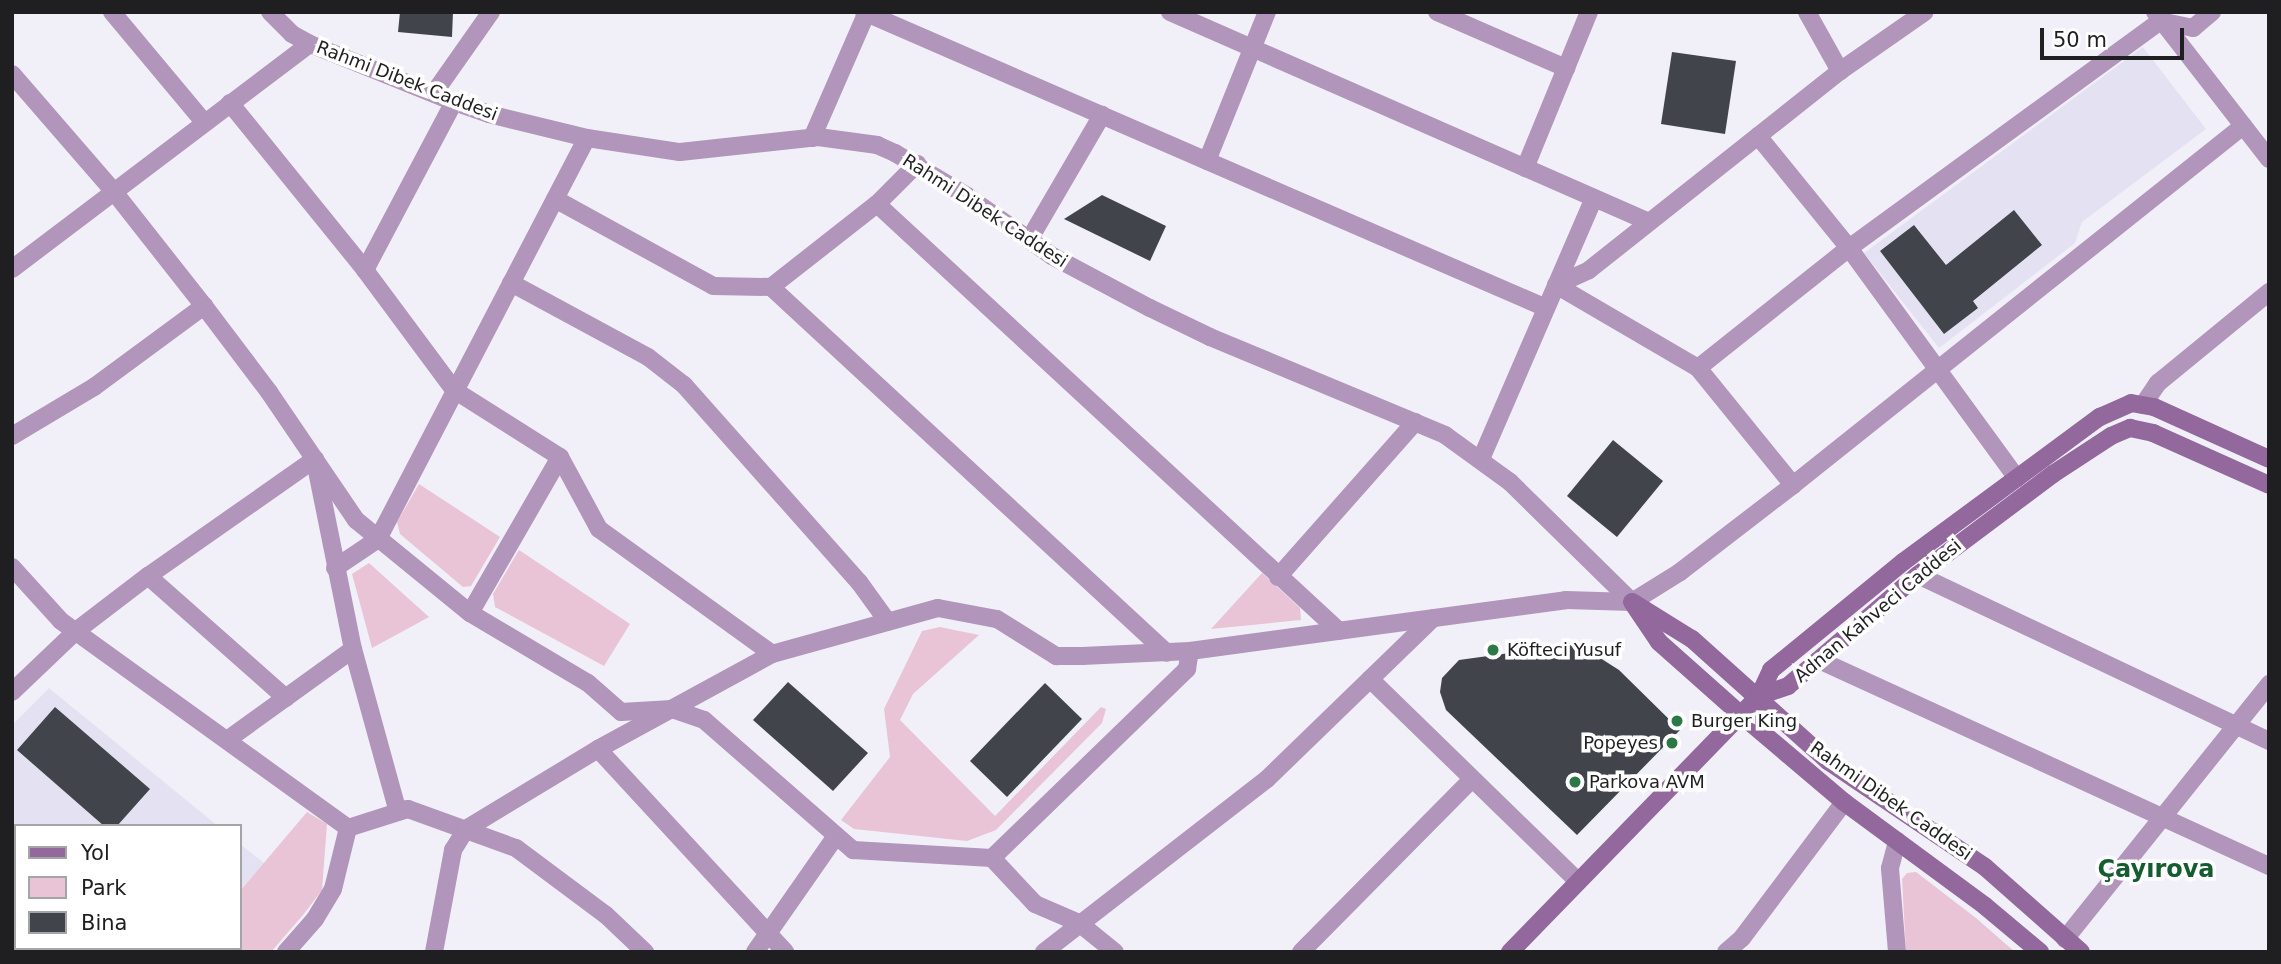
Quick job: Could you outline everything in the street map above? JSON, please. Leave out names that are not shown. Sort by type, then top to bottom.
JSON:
[{"type":"main road","points":[[1759,696],[1771,670],[1903,562],[2100,416],[2131,402],[2143,405],[2269,459]]},
{"type":"main road","name":"Adnan Kahveci Caddesi","points":[[1510,952],[1759,696],[1788,686],[1918,575],[2053,474],[2110,436],[2130,428],[2153,433],[2269,485]]},
{"type":"main road","name":"Rahmi Dibek Caddesi","points":[[1632,602],[1672,624],[1759,696],[1782,721],[1828,761],[1977,861],[2081,952]]},
{"type":"main road","name":"Rahmi Dibek Caddesi","points":[[1632,602],[1659,642],[1740,714],[1844,802],[1985,906],[2040,952]]},
{"type":"street","points":[[113,12],[204,122]]},
{"type":"street","name":"Rahmi Dibek Caddesi","points":[[270,12],[292,34],[310,44],[454,102],[489,114],[587,138],[680,152],[813,138],[877,145],[917,164],[1029,240],[1082,272],[1210,337],[1445,435],[1510,482],[1632,602]]},
{"type":"street","points":[[434,93],[491,12]]},
{"type":"street","points":[[1170,12],[1649,222]]},
{"type":"street","points":[[1207,161],[1267,12]]},
{"type":"street","points":[[1437,12],[1566,68]]},
{"type":"street","points":[[1525,168],[1589,12]]},
{"type":"street","points":[[1807,12],[1840,71]]},
{"type":"street","points":[[1556,285],[1589,270],[1840,71],[1925,12]]},
{"type":"street","points":[[2158,17],[2193,28],[2212,12]]},
{"type":"street","points":[[813,138],[866,13],[1546,308]]},
{"type":"street","points":[[2158,17],[2269,159]]},
{"type":"street","points":[[1698,368],[1849,248],[2158,17]]},
{"type":"street","points":[[12,269],[310,44]]},
{"type":"street","points":[[12,74],[115,193],[204,306],[356,520],[470,613],[588,683],[621,712],[672,709],[704,720],[853,850],[992,858],[1035,904],[1079,923],[1115,952]]},
{"type":"street","points":[[365,270],[454,102]]},
{"type":"street","points":[[230,103],[365,270],[454,390],[560,457],[599,529],[772,654]]},
{"type":"street","points":[[1029,240],[1102,116]]},
{"type":"street","points":[[434,952],[453,850],[466,829],[598,749],[772,654],[938,608],[997,619],[1056,656],[1190,651],[1566,600],[1632,602],[1680,572],[1793,485],[2243,126]]},
{"type":"street","points":[[1758,136],[1849,248],[1940,369],[2017,478]]},
{"type":"street","points":[[335,568],[378,539],[587,138]]},
{"type":"street","points":[[555,199],[713,286],[771,287],[877,204],[917,164]]},
{"type":"street","points":[[1481,460],[1594,198]]},
{"type":"street","points":[[877,204],[1339,631]]},
{"type":"street","points":[[511,283],[648,357],[684,385],[859,582],[888,622]]},
{"type":"street","points":[[1556,285],[1698,368],[1793,485]]},
{"type":"street","points":[[771,287],[1167,653]]},
{"type":"street","points":[[2143,405],[2158,383],[2269,292]]},
{"type":"street","points":[[12,436],[94,387],[204,306]]},
{"type":"street","points":[[1279,577],[1415,422]]},
{"type":"street","points":[[470,613],[560,457]]},
{"type":"street","points":[[315,459],[353,649],[398,812]]},
{"type":"street","points":[[12,692],[76,631],[148,576],[315,459]]},
{"type":"street","points":[[12,568],[61,621],[348,828]]},
{"type":"street","points":[[1918,575],[2269,741]]},
{"type":"street","points":[[148,576],[286,698]]},
{"type":"street","points":[[1044,952],[1267,779],[1433,618]]},
{"type":"street","points":[[227,740],[353,649]]},
{"type":"street","points":[[992,858],[1187,668],[1190,651]]},
{"type":"street","points":[[1819,660],[2269,866]]},
{"type":"street","points":[[1370,679],[1578,881]]},
{"type":"street","points":[[2065,939],[2269,684]]},
{"type":"street","points":[[598,749],[785,952]]},
{"type":"street","points":[[1301,952],[1472,779]]},
{"type":"street","points":[[1726,952],[1744,945],[1844,802]]},
{"type":"street","points":[[348,828],[408,809],[516,848],[606,915],[642,951]]},
{"type":"street","points":[[286,952],[315,919],[334,889],[348,828]]},
{"type":"street","points":[[755,952],[836,836]]},
{"type":"street","points":[[1897,841],[1890,868],[1897,952]]},
{"type":"shaded area","points":[[2143,47],[2206,129],[2082,222],[2075,243],[1939,348],[1864,253]]},
{"type":"shaded area","points":[[49,688],[216,824],[14,826],[12,725]]},
{"type":"shaded area","points":[[242,846],[264,863],[242,889]]},
{"type":"green space","points":[[419,484],[500,537],[471,586],[463,587],[400,534],[397,522]]},
{"type":"green space","points":[[519,550],[630,624],[604,666],[495,607],[493,594]]},
{"type":"green space","points":[[369,563],[429,617],[372,648],[352,574]]},
{"type":"green space","points":[[1262,573],[1300,608],[1301,620],[1211,629]]},
{"type":"green space","points":[[940,627],[979,635],[913,694],[900,720],[995,816],[1101,707],[1106,709],[1102,723],[996,830],[967,841],[854,829],[841,820],[890,757],[884,709],[922,631]]},
{"type":"green space","points":[[307,812],[327,824],[322,890],[271,952],[189,952],[242,950],[242,889]]},
{"type":"green space","points":[[1916,872],[2015,952],[1906,952],[1902,879],[1907,873]]},
{"type":"green space","points":[[76,950],[166,952],[77,952]]},
{"type":"building","points":[[400,12],[453,12],[452,37],[398,32]]},
{"type":"building","points":[[1672,52],[1736,61],[1725,134],[1661,124]]},
{"type":"building","points":[[1102,195],[1166,226],[1150,261],[1064,219]]},
{"type":"building","points":[[2014,210],[2042,245],[1973,301],[1978,308],[1944,334],[1880,251],[1914,225],[1946,265]]},
{"type":"building","points":[[1613,440],[1663,481],[1617,537],[1567,496]]},
{"type":"building","name":"Parkova AVM","points":[[1569,645],[1586,649],[1619,670],[1680,730],[1577,835],[1446,710],[1440,692],[1442,678],[1459,660]]},
{"type":"building","points":[[788,682],[868,753],[833,791],[753,720]]},
{"type":"building","points":[[1045,683],[1082,719],[1007,797],[970,761]]},
{"type":"building","points":[[55,707],[150,789],[119,824],[102,824],[17,750]]},
{"type":"place","name":"Köfteci Yusuf","points":[[1493,650]]},
{"type":"place","name":"Burger King","points":[[1677,721]]},
{"type":"place","name":"Popeyes","points":[[1672,743]]},
{"type":"place","name":"Parkova AVM","points":[[1575,782]]},
{"type":"district","name":"Çayırova","points":[[2156,870]]}]
